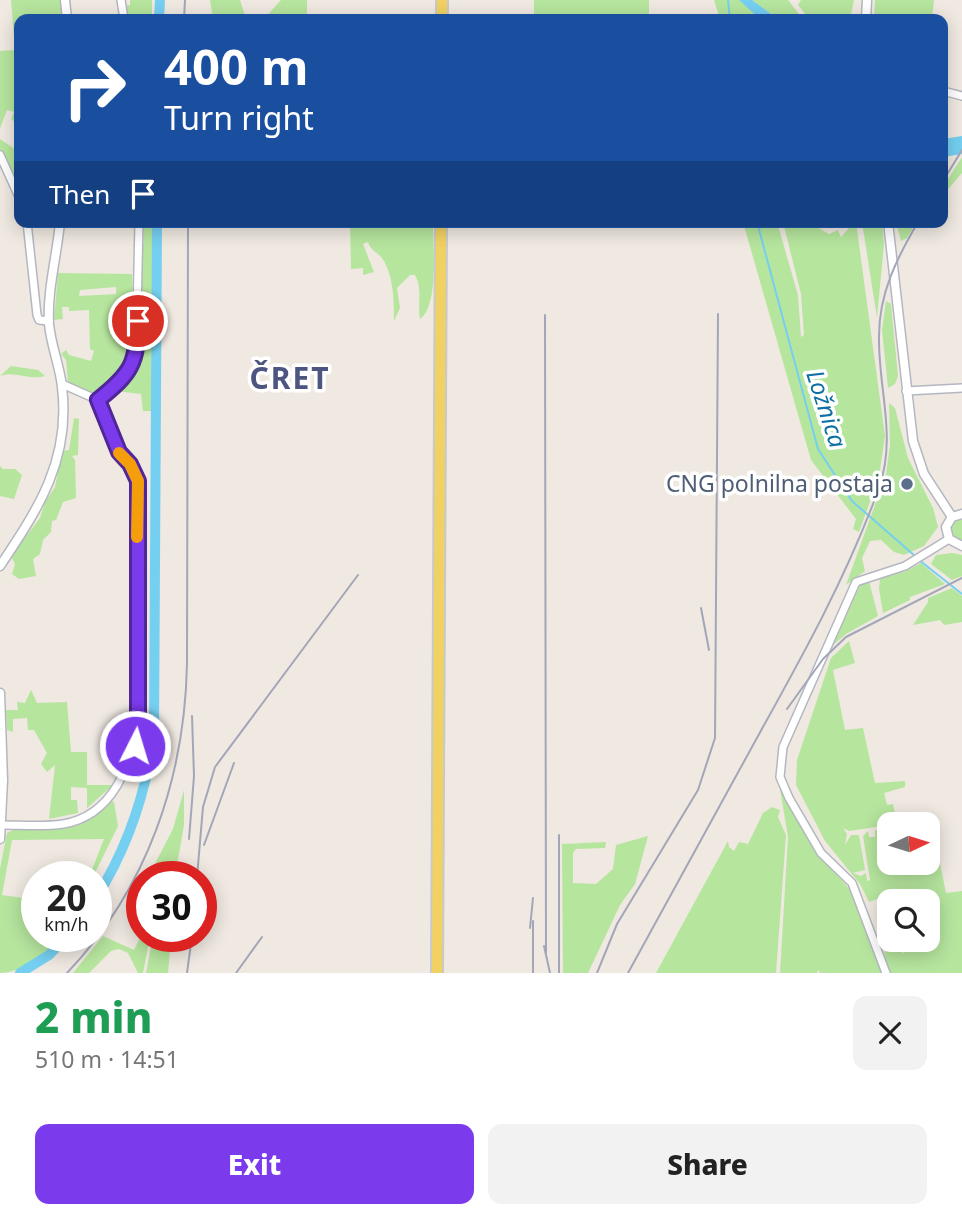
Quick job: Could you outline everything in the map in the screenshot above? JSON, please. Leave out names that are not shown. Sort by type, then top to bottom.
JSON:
[{"type":"main road","points":[[437,973],[441,228]]},
{"type":"street","points":[[0,155],[14,186]]},
{"type":"street","points":[[28,228],[37,316],[39,320],[49,321]]},
{"type":"street","points":[[0,566],[37,513],[50,482],[60,444],[62,384],[49,321],[59,228]]},
{"type":"street","points":[[98,400],[119,383],[136,359],[139,228]]},
{"type":"street","points":[[889,228],[906,391],[917,459],[935,495],[952,517]]},
{"type":"street","points":[[2,825],[64,824],[90,813],[122,780],[135,746],[138,721],[138,481],[130,464],[119,452],[98,400],[62,384]]},
{"type":"street","points":[[906,391],[962,388]]},
{"type":"street","points":[[962,514],[952,517],[946,527],[949,539],[962,546]]},
{"type":"street","points":[[886,973],[852,883],[821,853],[789,798],[780,777],[779,766],[783,747],[850,591],[861,579],[905,566],[949,539]]},
{"type":"street","points":[[0,694],[3,724],[0,839]]},
{"type":"green space","points":[[11,0],[62,0],[63,14],[14,14],[14,38]]},
{"type":"green space","points":[[130,0],[152,0],[152,14],[126,14],[124,6],[130,5]]},
{"type":"green space","points":[[210,0],[240,0],[244,14],[212,14]]},
{"type":"green space","points":[[281,0],[307,0],[307,14],[268,14]]},
{"type":"green space","points":[[534,0],[649,0],[649,14],[534,14]]},
{"type":"green space","points":[[714,0],[739,0],[754,12],[754,14],[718,14]]},
{"type":"green space","points":[[752,0],[788,0],[799,14],[771,14]]},
{"type":"green space","points":[[801,0],[854,0],[851,14],[805,14],[798,5]]},
{"type":"green space","points":[[875,0],[934,0],[933,14],[874,14]]},
{"type":"green space","points":[[14,50],[14,112],[7,110],[0,128],[0,51]]},
{"type":"green space","points":[[0,139],[14,149],[14,178],[0,149]]},
{"type":"green space","points":[[962,157],[962,173],[948,189],[948,179]]},
{"type":"green space","points":[[144,228],[153,228],[151,411],[143,411],[141,394],[116,391],[130,378],[141,359],[140,249],[144,243]]},
{"type":"green space","points":[[350,228],[433,228],[432,289],[426,312],[420,319],[419,286],[415,275],[410,275],[397,288],[400,308],[394,321],[389,272],[382,258],[368,242],[363,244],[374,272],[363,275],[363,268],[351,269]]},
{"type":"green space","points":[[745,228],[779,228],[798,295],[801,337],[804,335],[801,294],[784,228],[818,228],[829,234],[838,230],[841,237],[849,228],[857,228],[885,436],[879,477],[859,532],[853,529],[856,519],[811,460]]},
{"type":"green space","points":[[863,228],[883,228],[884,244],[877,318]]},
{"type":"green space","points":[[898,228],[913,228],[907,238],[901,241]]},
{"type":"green space","points":[[58,273],[132,274],[133,342],[124,372],[113,385],[97,394],[68,384],[66,360],[61,354],[66,350],[69,355],[91,361],[94,351],[90,349],[89,310],[69,311],[69,307],[62,307],[63,319],[54,320]],"holes":[[[116,287],[116,294],[79,296],[80,290]]]},
{"type":"green space","points":[[886,301],[891,304],[898,376],[895,384],[888,388],[882,330]]},
{"type":"green space","points":[[11,366],[38,370],[45,376],[0,376]]},
{"type":"green space","points":[[889,403],[895,408],[908,458],[933,508],[938,527],[924,546],[904,555],[894,552],[881,540],[870,541],[862,558],[865,571],[846,585],[886,474],[890,445]]},
{"type":"green space","points":[[74,418],[79,419],[78,455],[72,456],[75,460],[76,498],[63,502],[56,520],[52,521],[51,532],[43,540],[40,554],[33,559],[36,576],[19,579],[12,574],[15,564],[11,556],[40,518],[45,502],[55,487],[62,451],[69,450]]},
{"type":"green space","points":[[0,466],[3,469],[15,469],[22,475],[14,499],[0,496]]},
{"type":"green space","points":[[962,518],[962,543],[952,537],[950,528],[955,520]]},
{"type":"green space","points":[[936,555],[962,555],[962,576],[952,580],[931,564]]},
{"type":"green space","points":[[921,563],[945,584],[910,597],[910,600],[883,613],[880,578],[904,572]]},
{"type":"green space","points":[[869,581],[878,616],[846,634],[833,645],[861,583]]},
{"type":"green space","points":[[952,588],[962,596],[962,622],[944,625],[940,620],[913,625],[928,598]]},
{"type":"green space","points":[[849,641],[855,663],[833,670],[845,730],[863,728],[875,783],[905,781],[905,787],[884,793],[887,805],[893,804],[895,812],[877,812],[877,827],[849,831],[843,828],[847,834],[845,845],[851,835],[859,835],[865,870],[853,873],[861,876],[866,873],[867,881],[870,880],[863,836],[868,831],[869,837],[875,837],[875,830],[877,875],[940,875],[940,863],[946,893],[962,891],[962,973],[889,973],[884,952],[940,952],[940,889],[877,889],[877,899],[869,902],[860,884],[825,841],[796,785],[797,760],[831,658]]},
{"type":"green space","points":[[31,690],[37,703],[67,702],[71,752],[87,752],[87,785],[113,785],[87,808],[87,788],[71,787],[71,800],[77,800],[78,813],[49,819],[55,765],[47,772],[41,764],[47,753],[34,730],[28,730],[27,718],[13,719],[13,732],[7,730],[6,710],[18,710],[17,702],[25,703]]},
{"type":"green space","points":[[780,789],[819,855],[853,893],[881,973],[820,973],[818,970],[817,973],[780,973],[788,837]]},
{"type":"green space","points":[[184,790],[184,825],[178,861],[156,861],[173,829]]},
{"type":"green space","points":[[111,800],[114,802],[118,826],[101,861],[95,861],[104,839],[12,840],[2,895],[21,898],[21,952],[45,952],[26,966],[0,973],[0,869],[7,833],[15,829],[89,818]]},
{"type":"green space","points":[[772,807],[780,810],[778,817],[786,835],[776,973],[656,973],[728,841],[729,847],[734,851],[739,842],[748,844],[763,813]]},
{"type":"green space","points":[[648,836],[635,884],[620,905],[588,973],[563,973],[562,844],[606,842],[605,848],[576,849],[573,853],[573,883],[596,884],[613,869],[616,845]]},
{"type":"green space","points":[[112,940],[126,946],[126,952],[147,952],[143,973],[138,973],[128,953],[119,949],[112,951]]},
{"type":"green space","points":[[90,952],[110,952],[89,973],[73,973]]},
{"type":"green space","points":[[150,952],[170,952],[168,973],[146,973]]},
{"type":"water","points":[[739,0],[752,0],[771,14],[754,14]]},
{"type":"water","points":[[962,136],[962,154],[948,156],[948,138]]},
{"type":"waterway","points":[[159,14],[160,0]]},
{"type":"waterway","name":"Ložnica","points":[[728,0],[729,14]]},
{"type":"waterway","points":[[112,870],[134,820],[154,735],[157,228]]},
{"type":"waterway","name":"Ložnica","points":[[759,228],[818,449],[852,501],[915,556]]},
{"type":"waterway","name":"Ložnica","points":[[919,560],[962,594]]},
{"type":"waterway","points":[[20,973],[52,952]]},
{"type":"railway","points":[[184,14],[185,0]]},
{"type":"railway","points":[[948,173],[962,150]]},
{"type":"railway","points":[[67,973],[95,940],[140,868],[156,830],[179,748],[187,663],[188,228]]},
{"type":"railway","points":[[628,973],[808,645],[839,584],[879,488],[884,469],[887,431],[879,356],[882,305],[896,263],[915,228]]},
{"type":"railway","points":[[597,973],[617,924],[698,790],[715,738],[718,314]]},
{"type":"railway","points":[[545,315],[546,953]]},
{"type":"railway","points":[[198,861],[203,807],[215,767],[358,575]]},
{"type":"railway","points":[[787,709],[823,659],[846,637],[962,578]]},
{"type":"railway","points":[[701,608],[709,650]]},
{"type":"railway","points":[[189,839],[194,776],[192,716]]},
{"type":"railway","points":[[204,845],[234,763]]},
{"type":"railway","points":[[559,835],[559,973]]},
{"type":"railway","points":[[530,928],[533,898]]},
{"type":"railway","points":[[533,921],[533,973]]},
{"type":"railway","points":[[236,973],[262,937]]},
{"type":"railway","points":[[544,946],[550,973]]},
{"type":"railway","points":[[187,973],[190,952]]},
{"type":"slow traffic","points":[[119,453],[130,464],[138,481],[137,537]]},
{"type":"place","name":"CNG polnilna postaja","points":[[907,484]]},
{"type":"district","name":"ČRET","points":[[290,379]]},
{"type":"route","points":[[135,746],[138,721],[138,481],[130,464],[119,452],[98,400],[119,383],[133,366],[138,347],[138,321]]}]
